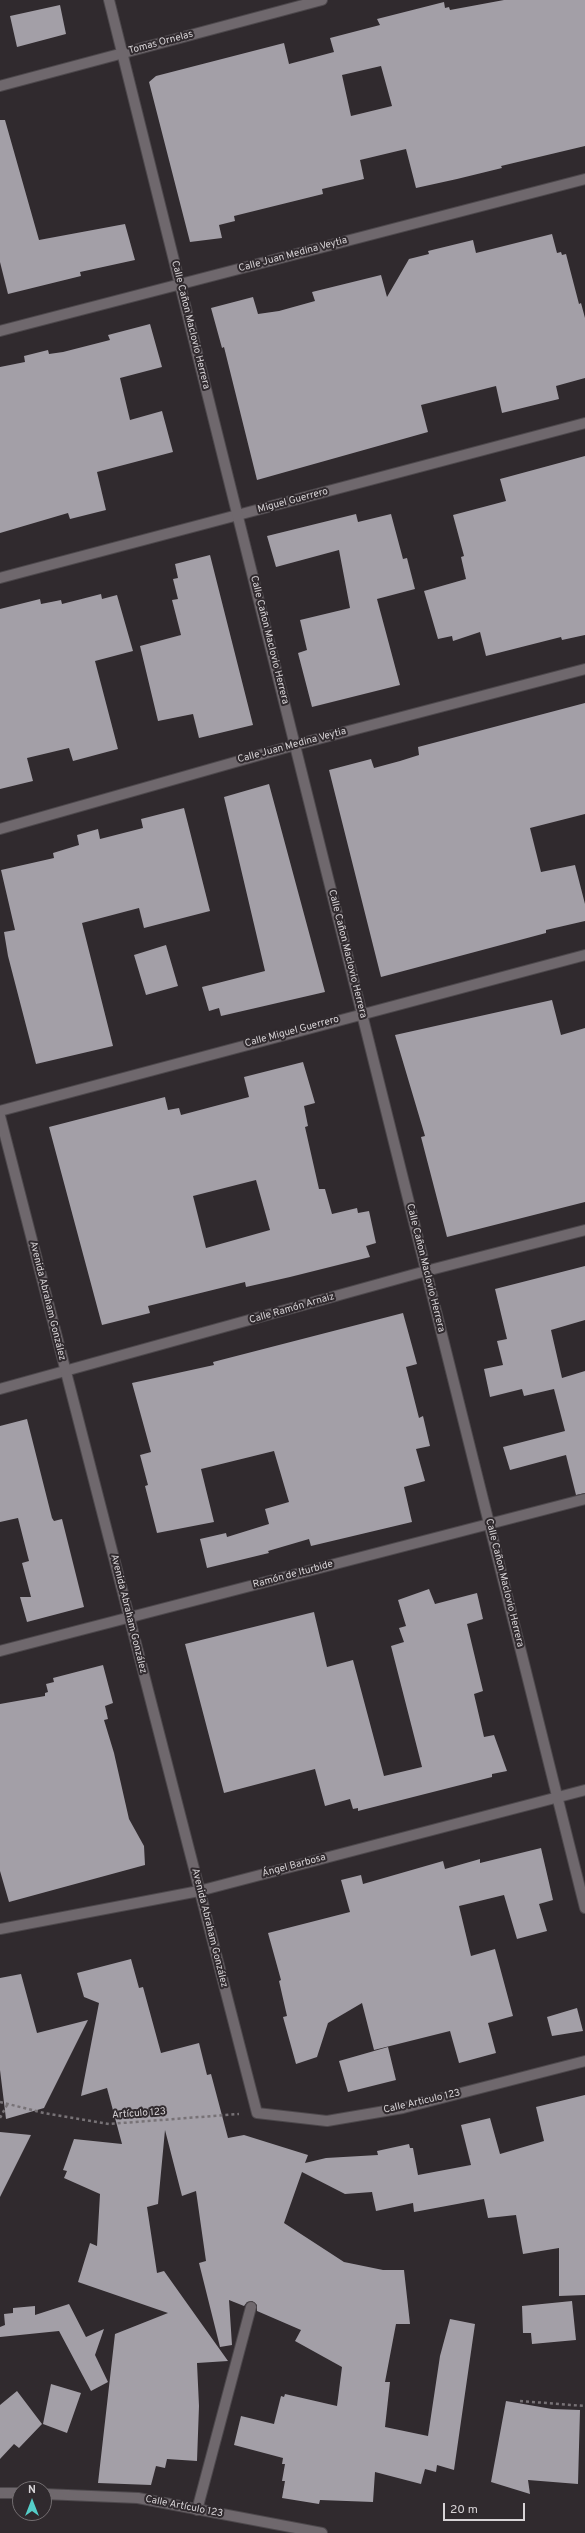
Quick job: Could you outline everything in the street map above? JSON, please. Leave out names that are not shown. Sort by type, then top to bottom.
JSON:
[{"type":"street","name":"Calle Cañon Maclovio Herrera","points":[[109,0],[585,1908]]},
{"type":"street","name":"Tomas Ornelas","points":[[0,86],[322,0]]},
{"type":"street","name":"Calle Juan Medina Veytia","points":[[0,331],[585,179]]},
{"type":"street","name":"Miguel Guerrero","points":[[0,578],[585,423]]},
{"type":"street","name":"Calle Juan Medina Veytia","points":[[0,830],[295,745],[585,668]]},
{"type":"street","name":"Calle Miguel Guerrero","points":[[0,1111],[362,1013],[585,955]]},
{"type":"street","name":"Avenida Abraham González","points":[[0,1116],[257,2113]]},
{"type":"street","name":"Calle Ramón Arnaiz","points":[[0,1389],[66,1372],[426,1271],[585,1230]]},
{"type":"street","name":"Ramón de Iturbide","points":[[0,1651],[585,1499]]},
{"type":"street","name":"Ángel Barbosa","points":[[0,1929],[199,1891],[585,1790]]},
{"type":"street","name":"Calle Articulo 123","points":[[257,2113],[327,2121],[402,2108],[585,2061]]},
{"type":"street","points":[[197,2510],[251,2307]]},
{"type":"street","points":[[0,2493],[12,2493]]},
{"type":"street","name":"Calle Artículo 123","points":[[52,2494],[138,2498],[322,2533]]},
{"type":"path","name":"Artículo 123","points":[[0,2102],[7,2105],[109,2124],[257,2113]]},
{"type":"path","points":[[0,2118],[7,2105]]},
{"type":"path","points":[[520,2401],[585,2406]]},
{"type":"building","points":[[504,0],[585,0],[585,146],[501,166],[502,168],[416,188],[406,149],[360,160],[364,179],[322,189],[323,194],[234,216],[235,221],[219,225],[222,238],[190,242],[149,82],[156,76],[284,43],[289,64],[334,52],[330,38],[380,25],[377,19],[444,2],[445,8],[449,7],[450,10]],"holes":[[[381,66],[392,106],[351,116],[342,75]]]},
{"type":"building","points":[[60,5],[66,34],[17,47],[10,16]]},
{"type":"building","points":[[0,120],[5,120],[39,240],[125,224],[135,260],[80,272],[81,276],[8,294],[0,262]]},
{"type":"building","points":[[552,234],[557,253],[561,252],[562,255],[566,254],[579,304],[581,303],[585,318],[585,378],[556,386],[559,399],[502,413],[496,386],[421,405],[428,432],[257,480],[224,347],[222,348],[211,308],[253,297],[258,314],[279,311],[315,301],[312,292],[381,275],[387,297],[409,259],[429,254],[428,251],[473,240],[476,253]]},
{"type":"building","points":[[150,324],[162,367],[120,378],[130,420],[162,411],[173,452],[97,472],[106,510],[70,519],[68,513],[0,533],[0,367],[25,362],[24,356],[48,350],[49,354],[63,352],[110,340],[108,335]]},
{"type":"building","points":[[585,456],[585,635],[562,640],[561,637],[486,656],[480,632],[453,641],[452,636],[438,639],[424,591],[466,579],[461,557],[464,556],[453,515],[506,501],[500,479]]},
{"type":"building","points":[[356,514],[358,522],[391,514],[403,559],[407,558],[415,589],[377,599],[400,685],[312,707],[298,653],[307,650],[300,620],[350,608],[339,550],[276,567],[267,536]]},
{"type":"building","points":[[210,555],[253,725],[199,738],[193,714],[158,721],[140,646],[181,635],[172,600],[178,599],[173,579],[178,578],[175,564]]},
{"type":"building","points":[[101,594],[102,599],[117,595],[133,651],[95,661],[118,749],[73,761],[69,748],[27,758],[33,781],[0,789],[0,609],[40,599],[41,604],[61,600],[62,604]]},
{"type":"building","points":[[585,703],[585,814],[530,828],[541,872],[575,865],[585,904],[585,921],[546,930],[546,933],[381,977],[329,770],[371,759],[374,768],[419,755],[418,747]]},
{"type":"building","points":[[269,784],[325,992],[221,1016],[219,1008],[209,1011],[202,987],[265,971],[224,797]]},
{"type":"building","points":[[184,808],[210,911],[144,928],[139,908],[82,923],[113,1046],[36,1064],[8,956],[4,932],[15,930],[1,870],[54,858],[53,853],[79,845],[77,835],[98,829],[100,839],[143,828],[141,819]]},
{"type":"building","points":[[166,945],[178,986],[146,995],[134,955]]},
{"type":"building","points":[[552,1000],[561,1035],[585,1028],[585,1202],[447,1237],[421,1137],[425,1136],[395,1035]]},
{"type":"building","points":[[303,1062],[315,1103],[304,1106],[308,1126],[305,1127],[319,1189],[325,1189],[332,1214],[357,1208],[358,1213],[369,1211],[376,1243],[366,1246],[370,1257],[246,1287],[245,1282],[148,1306],[150,1313],[102,1325],[49,1127],[165,1097],[168,1110],[179,1108],[181,1115],[249,1097],[244,1077]],"holes":[[[256,1180],[270,1230],[206,1248],[193,1196]]]},
{"type":"building","points":[[585,1266],[585,1320],[551,1330],[562,1378],[585,1371],[585,1493],[576,1495],[566,1455],[510,1470],[503,1447],[565,1431],[554,1389],[524,1396],[522,1389],[490,1397],[484,1369],[503,1365],[497,1341],[507,1339],[495,1289]]},
{"type":"building","points":[[403,1313],[417,1364],[406,1367],[419,1418],[423,1416],[430,1446],[416,1449],[425,1481],[404,1487],[412,1522],[311,1546],[309,1539],[268,1551],[269,1553],[207,1568],[200,1539],[226,1533],[227,1537],[269,1524],[265,1509],[289,1502],[274,1451],[201,1469],[214,1522],[157,1533],[145,1486],[148,1485],[140,1455],[151,1452],[132,1383],[214,1365],[213,1362]]},
{"type":"building","points":[[27,1419],[52,1518],[54,1521],[62,1519],[84,1607],[27,1622],[20,1597],[31,1597],[22,1563],[29,1561],[18,1518],[0,1522],[0,1426]]},
{"type":"building","points":[[429,1589],[435,1604],[477,1593],[483,1619],[467,1624],[483,1691],[474,1694],[484,1737],[494,1735],[507,1771],[492,1774],[492,1777],[358,1811],[358,1808],[353,1809],[350,1799],[325,1806],[315,1769],[224,1793],[185,1644],[314,1612],[327,1667],[353,1660],[384,1776],[422,1767],[391,1646],[404,1642],[399,1628],[406,1626],[398,1600]]},
{"type":"building","points":[[103,1665],[113,1703],[105,1706],[108,1719],[104,1720],[114,1753],[129,1819],[144,1846],[145,1865],[9,1902],[0,1871],[0,1704],[45,1696],[45,1693],[48,1692],[46,1684],[54,1682],[53,1678]]},
{"type":"building","points":[[541,1848],[553,1900],[539,1904],[547,1931],[517,1939],[504,1895],[459,1906],[471,1956],[495,1949],[513,2016],[488,2023],[496,2053],[459,2063],[450,2031],[374,2050],[362,2003],[328,2023],[317,2057],[296,2064],[283,2017],[287,2016],[279,1981],[281,1980],[268,1933],[350,1912],[341,1880],[361,1875],[363,1884],[443,1861],[445,1869],[480,1859],[480,1863]]},
{"type":"building","points":[[131,1959],[139,1988],[143,1987],[161,2053],[199,2043],[207,2075],[211,2074],[228,2138],[244,2135],[308,2155],[305,2163],[326,2158],[378,2155],[377,2151],[409,2144],[410,2148],[413,2148],[418,2175],[471,2165],[461,2125],[490,2118],[500,2154],[544,2141],[536,2107],[585,2095],[585,2295],[559,2296],[559,2248],[523,2254],[516,2215],[488,2218],[484,2199],[414,2212],[413,2203],[376,2211],[372,2192],[345,2194],[302,2172],[284,2223],[344,2262],[383,2270],[404,2270],[410,2324],[396,2324],[385,2382],[390,2382],[385,2427],[428,2436],[440,2356],[450,2319],[475,2324],[454,2470],[437,2465],[436,2472],[425,2469],[421,2484],[375,2472],[373,2502],[320,2500],[319,2504],[282,2498],[285,2481],[282,2481],[285,2464],[282,2464],[283,2458],[234,2445],[241,2416],[274,2424],[281,2396],[284,2397],[285,2394],[337,2406],[342,2367],[295,2341],[301,2330],[257,2311],[257,2305],[252,2301],[247,2302],[244,2306],[229,2300],[232,2345],[220,2347],[199,2263],[206,2261],[196,2191],[182,2196],[165,2130],[158,2204],[147,2207],[157,2273],[164,2271],[228,2361],[197,2363],[199,2406],[197,2461],[167,2459],[165,2468],[156,2466],[151,2485],[98,2483],[115,2334],[168,2313],[78,2282],[90,2243],[97,2246],[100,2194],[64,2178],[67,2171],[63,2170],[74,2139],[122,2144],[107,2088],[81,2096],[99,2003],[84,1997],[77,1973]]},
{"type":"building","points":[[21,1974],[37,2033],[88,2020],[44,2108],[6,2119],[0,2070],[0,1978]]},
{"type":"building","points":[[577,2008],[583,2031],[552,2036],[547,2017]]},
{"type":"building","points":[[388,2047],[396,2080],[348,2092],[339,2061]]},
{"type":"building","points":[[0,2132],[31,2135],[0,2197]]},
{"type":"building","points":[[572,2301],[576,2340],[532,2344],[531,2333],[523,2333],[522,2306]]},
{"type":"building","points":[[69,2304],[86,2337],[104,2329],[95,2355],[108,2382],[91,2391],[59,2331],[0,2337],[0,2327],[5,2325],[4,2314],[13,2313],[13,2308],[35,2306],[35,2315]]},
{"type":"building","points":[[51,2384],[81,2393],[67,2433],[43,2424]]},
{"type":"building","points":[[17,2391],[42,2424],[19,2448],[14,2444],[0,2459],[0,2405]]},
{"type":"building","points":[[506,2401],[552,2409],[580,2410],[578,2484],[528,2480],[530,2494],[491,2482]]}]
